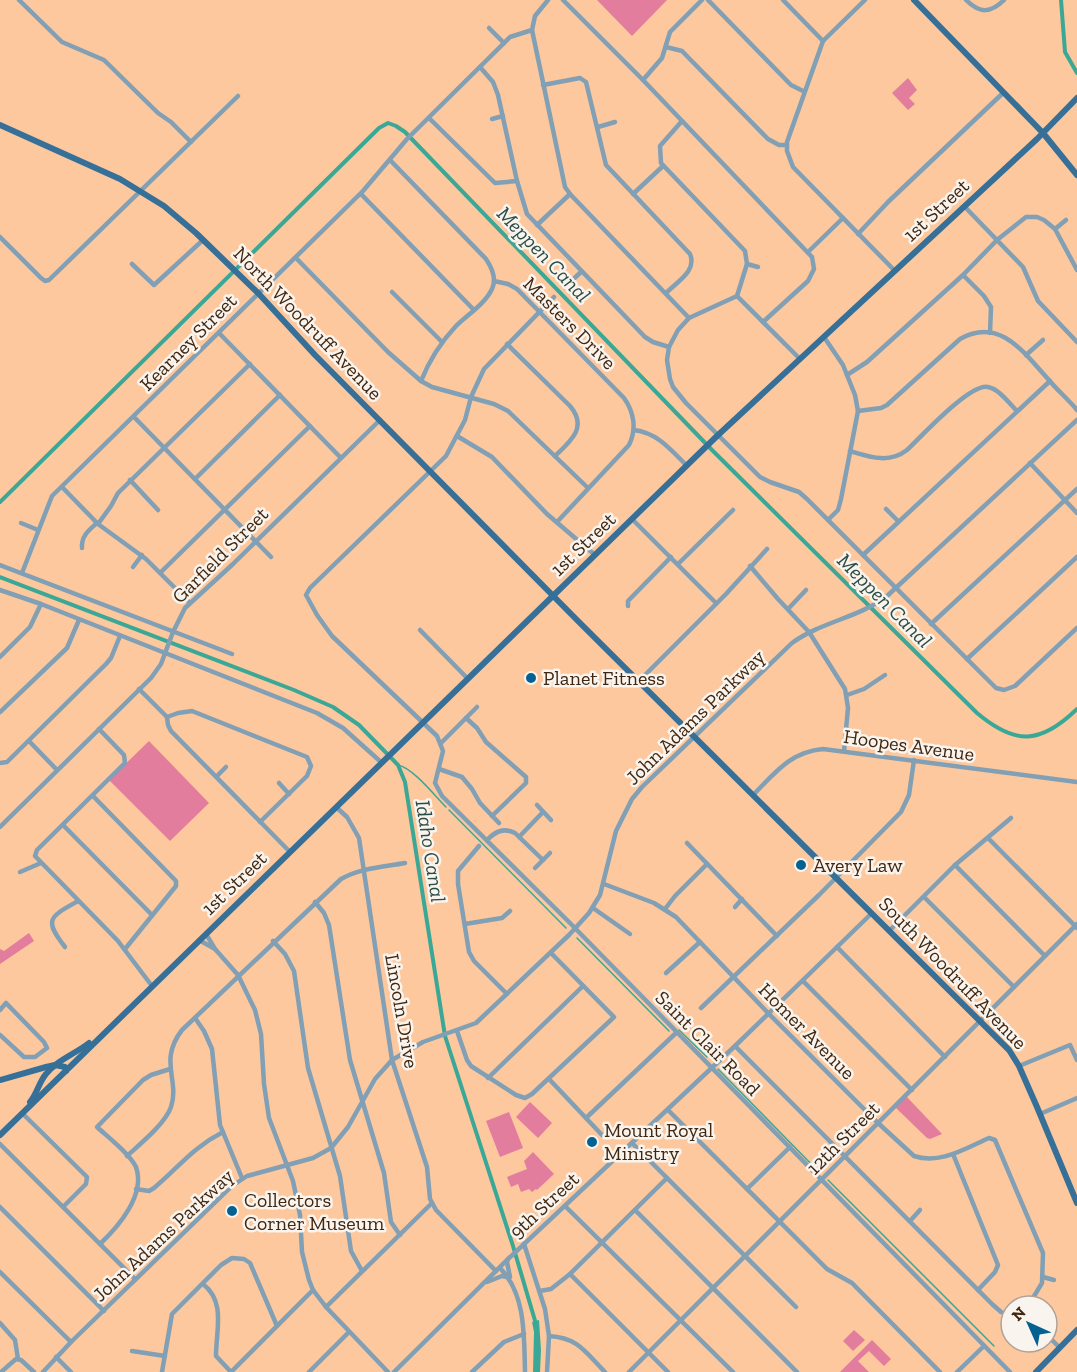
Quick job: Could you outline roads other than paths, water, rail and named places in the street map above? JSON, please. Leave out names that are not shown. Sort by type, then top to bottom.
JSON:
[{"type":"main road","points":[[914,0],[1042,133],[1077,175]]},
{"type":"main road","name":"1st Street","points":[[0,1135],[717,436],[1077,98]]},
{"type":"main road","name":"North Woodruff Avenue","points":[[0,125],[103,171],[164,206],[259,294],[554,596]]},
{"type":"main road","name":"South Woodruff Avenue","points":[[554,596],[1009,1050],[1019,1066],[1077,1203]]},
{"type":"main road","name":"1st Street","points":[[22,1113],[38,1091],[45,1074],[85,1046],[117,1019]]},
{"type":"main road","points":[[0,1080],[55,1065],[65,1067],[66,1071]]},
{"type":"main road","points":[[1036,1372],[1077,1330]]},
{"type":"street","points":[[19,0],[62,42],[104,60],[191,142]]},
{"type":"street","points":[[548,0],[535,16],[532,30],[565,187],[688,318]]},
{"type":"street","points":[[563,0],[643,80],[808,252],[814,261],[814,269],[808,281],[764,322]]},
{"type":"street","points":[[643,80],[657,66],[670,32],[702,0]]},
{"type":"street","points":[[708,0],[791,85],[803,91]]},
{"type":"street","points":[[783,0],[823,41]]},
{"type":"street","points":[[966,0],[983,11],[996,8],[1004,0]]},
{"type":"street","points":[[862,1],[823,41],[803,91],[787,145],[793,167],[895,271]]},
{"type":"street","points":[[580,30],[587,24]]},
{"type":"street","points":[[489,28],[504,43]]},
{"type":"street","name":"Kearney Street","points":[[22,573],[52,496],[361,194],[407,139],[510,37],[532,30]]},
{"type":"street","points":[[666,47],[682,51],[768,139],[779,145],[787,145]]},
{"type":"street","points":[[480,68],[493,82],[498,95],[516,181],[527,214],[645,337],[669,347]]},
{"type":"street","points":[[543,85],[580,78],[584,80],[590,93],[606,165],[690,254],[693,261],[692,268],[666,293]]},
{"type":"street","points":[[858,234],[888,202],[1003,93]]},
{"type":"street","points":[[0,237],[41,278],[45,281],[49,280],[238,96]]},
{"type":"street","points":[[492,119],[502,116]]},
{"type":"street","points":[[429,118],[495,183],[516,181]]},
{"type":"street","points":[[682,121],[660,146],[659,154],[663,166],[745,251],[747,264],[736,296],[688,318],[674,335],[669,347],[669,373],[673,387],[717,436],[760,477],[770,483],[799,492],[996,688],[1011,689],[1077,628]]},
{"type":"street","points":[[598,127],[615,122]]},
{"type":"street","name":"Masters Drive","points":[[390,160],[486,259],[493,272],[494,281],[512,285],[624,398],[633,415],[634,430]]},
{"type":"street","points":[[633,194],[663,166]]},
{"type":"street","points":[[361,194],[474,310]]},
{"type":"street","points":[[537,225],[570,194]]},
{"type":"street","points":[[964,206],[1026,271],[1038,301],[1077,342]]},
{"type":"street","points":[[847,375],[867,362],[1022,219],[1031,216],[1044,220],[1055,230],[1077,270]]},
{"type":"street","points":[[808,252],[843,218]]},
{"type":"street","points":[[1055,230],[1066,220]]},
{"type":"street","points":[[132,264],[154,285],[203,240]]},
{"type":"street","points":[[296,258],[388,352],[421,381],[432,387],[494,404],[508,411],[588,488]]},
{"type":"street","points":[[747,264],[758,267]]},
{"type":"street","points":[[565,287],[581,272]]},
{"type":"street","points":[[963,275],[984,296],[991,307],[990,333]]},
{"type":"street","points":[[421,381],[442,342],[489,295],[494,281]]},
{"type":"street","points":[[392,292],[442,342]]},
{"type":"street","points":[[736,296],[800,359]]},
{"type":"street","points":[[477,707],[441,743],[424,722],[332,636],[317,615],[306,593],[446,456],[465,420],[471,397],[484,369],[555,297]]},
{"type":"street","points":[[858,411],[884,407],[960,339],[969,334],[990,333],[1012,341],[1077,410]]},
{"type":"street","points":[[220,334],[341,458]]},
{"type":"street","points":[[824,337],[834,350],[847,375],[858,411],[839,507],[828,520]]},
{"type":"street","points":[[1026,355],[1043,340]]},
{"type":"street","points":[[507,344],[570,406],[576,415],[574,438],[555,456]]},
{"type":"street","points":[[82,548],[85,535],[111,506],[118,493],[250,364]]},
{"type":"street","points":[[984,386],[985,379]]},
{"type":"street","points":[[863,555],[1050,381]]},
{"type":"street","points":[[850,451],[871,457],[896,458],[970,392],[984,386],[996,390],[1017,411]]},
{"type":"street","points":[[195,479],[280,395]]},
{"type":"street","points":[[134,417],[271,557]]},
{"type":"street","name":"Garfield Street","points":[[0,827],[155,672],[165,654],[179,617],[190,603],[380,420]]},
{"type":"street","name":"John Adams Parkway","points":[[43,1372],[70,1342],[217,1199],[242,1178],[313,1158],[331,1148],[342,1136],[375,1079],[392,1060],[416,1045],[476,1023],[551,953],[592,909],[604,884],[613,839],[626,808],[642,787],[792,643],[809,632],[870,607],[896,589],[1077,420]]},
{"type":"street","points":[[577,424],[585,425]]},
{"type":"street","points":[[161,572],[310,426]]},
{"type":"street","points":[[556,522],[627,448],[634,430],[643,431],[658,438],[687,466]]},
{"type":"street","points":[[457,436],[492,457],[556,522],[596,555]]},
{"type":"street","points":[[1030,464],[1077,513]]},
{"type":"street","points":[[130,480],[158,510]]},
{"type":"street","points":[[62,487],[97,523],[142,555],[161,572],[190,603]]},
{"type":"street","points":[[931,624],[1077,489]]},
{"type":"street","points":[[886,509],[898,521]]},
{"type":"street","points":[[678,564],[733,510]]},
{"type":"street","points":[[632,519],[716,603]]},
{"type":"street","points":[[21,523],[38,530]]},
{"type":"street","points":[[639,681],[767,549]]},
{"type":"street","points":[[133,567],[142,555]]},
{"type":"street","points":[[627,606],[628,601],[671,557]]},
{"type":"street","points":[[967,660],[1077,557]]},
{"type":"street","points":[[0,565],[232,654]]},
{"type":"street","points":[[750,566],[809,632],[847,695],[844,751]]},
{"type":"street","points":[[788,609],[806,590]]},
{"type":"street","points":[[2,593],[41,604],[317,713],[343,728],[383,761]]},
{"type":"street","points":[[0,657],[30,627],[41,604]]},
{"type":"street","points":[[0,712],[67,648],[79,620]]},
{"type":"street","points":[[420,630],[468,679]]},
{"type":"street","points":[[0,763],[7,762],[106,664],[120,636]]},
{"type":"street","points":[[847,695],[864,689],[885,675]]},
{"type":"street","points":[[140,689],[167,717],[171,731],[290,852]]},
{"type":"street","points":[[167,717],[192,711],[307,757],[311,763],[309,773],[261,822]]},
{"type":"street","points":[[466,718],[477,728],[486,742],[526,777],[526,783],[492,816]]},
{"type":"street","points":[[99,729],[126,757],[123,766],[35,854],[40,863],[125,949],[135,966],[152,986]]},
{"type":"street","points":[[29,741],[57,770]]},
{"type":"street","name":"Saint Clair Road","points":[[441,743],[443,754],[435,780],[437,789],[1011,1372]]},
{"type":"street","name":"Hoopes Avenue","points":[[753,795],[788,761],[800,754],[823,749],[1077,782]]},
{"type":"street","points":[[701,1008],[901,812],[909,795],[914,760]]},
{"type":"street","points":[[217,776],[226,767]]},
{"type":"street","points":[[439,769],[462,777],[480,803],[499,823]]},
{"type":"street","points":[[279,783],[289,794]]},
{"type":"street","points":[[93,795],[174,878],[176,886],[125,949]]},
{"type":"street","points":[[537,805],[551,820]]},
{"type":"street","name":"Lincoln Drive","points":[[336,807],[347,817],[359,838],[392,1060],[427,1167],[432,1203]]},
{"type":"street","points":[[519,837],[543,812]]},
{"type":"street","points":[[890,930],[955,865],[1011,818]]},
{"type":"street","points":[[63,825],[152,915]]},
{"type":"street","points":[[487,840],[496,832],[504,829],[510,830],[543,860]]},
{"type":"street","points":[[988,838],[1076,926]]},
{"type":"street","points":[[687,843],[777,936]]},
{"type":"street","points":[[480,846],[458,871],[458,884],[471,957],[507,994]]},
{"type":"street","points":[[535,868],[550,853]]},
{"type":"street","points":[[20,872],[40,863]]},
{"type":"street","points":[[127,1156],[163,1121],[170,1110],[172,1101],[170,1053],[176,1038],[273,941],[341,879],[364,870],[405,863]]},
{"type":"street","points":[[665,909],[707,864]]},
{"type":"street","points":[[955,865],[1045,956]]},
{"type":"street","name":"Homer Avenue","points":[[604,884],[665,909],[878,1123],[914,1156],[932,1160],[953,1154],[989,1138],[994,1140],[1043,1253],[1043,1277]]},
{"type":"street","points":[[924,897],[1014,987]]},
{"type":"street","points":[[735,907],[742,899]]},
{"type":"street","points":[[65,947],[53,932],[52,922],[57,914],[78,901]]},
{"type":"street","points":[[315,902],[324,913],[329,925],[350,1060],[384,1173],[392,1222],[400,1235]]},
{"type":"street","points":[[592,909],[630,934]]},
{"type":"street","points":[[465,924],[502,918],[510,911]]},
{"type":"street","name":"9th Street","points":[[394,1372],[508,1259],[769,1014],[872,913]]},
{"type":"street","name":"12th Street","points":[[629,1372],[1076,926]]},
{"type":"street","points":[[206,934],[215,949],[238,975],[255,1010],[261,1034],[269,1118],[287,1164],[298,1204],[302,1252],[313,1290],[326,1307],[388,1372]]},
{"type":"street","points":[[199,940],[215,949]]},
{"type":"street","points":[[273,941],[285,954],[294,971],[308,1068],[340,1176],[349,1243],[354,1259],[362,1271]]},
{"type":"street","points":[[666,973],[700,942]]},
{"type":"street","points":[[837,947],[945,1057]]},
{"type":"street","points":[[457,1031],[469,1063],[516,1095],[525,1098],[532,1094],[614,1017],[551,953]]},
{"type":"street","points":[[803,981],[912,1090]]},
{"type":"street","points":[[488,1078],[583,986]]},
{"type":"street","points":[[0,1010],[8,1002],[46,1045],[46,1050],[35,1057],[21,1057],[0,1035]]},
{"type":"street","points":[[195,1018],[212,1048],[219,1118],[242,1178]]},
{"type":"street","points":[[586,1118],[676,1032]]},
{"type":"street","points":[[1019,1066],[1070,1045],[1077,1060]]},
{"type":"street","points":[[735,1046],[999,1310]]},
{"type":"street","points":[[35,1057],[38,1070]]},
{"type":"street","points":[[100,1244],[123,1221],[136,1189],[136,1168],[97,1127],[143,1080],[170,1069]]},
{"type":"street","points":[[549,1079],[602,1136]]},
{"type":"street","points":[[1040,1114],[1077,1098]]},
{"type":"street","points":[[668,1110],[826,1269],[852,1283],[940,1372]]},
{"type":"street","points":[[22,1113],[87,1177],[86,1184],[63,1207]]},
{"type":"street","points":[[136,1189],[149,1191],[154,1188],[193,1151],[223,1132]]},
{"type":"street","points":[[632,1143],[796,1307]]},
{"type":"street","points":[[0,1144],[135,1280]]},
{"type":"street","points":[[747,1189],[790,1147]]},
{"type":"street","points":[[615,1150],[620,1154]]},
{"type":"street","points":[[953,1154],[998,1265],[995,1272],[978,1290]]},
{"type":"street","points":[[540,1291],[551,1289],[570,1274],[667,1178]]},
{"type":"street","points":[[326,1307],[432,1203],[436,1210],[510,1278]]},
{"type":"street","points":[[565,1206],[733,1372]]},
{"type":"street","points":[[0,1207],[104,1311]]},
{"type":"street","points":[[635,1210],[796,1372]]},
{"type":"street","points":[[910,1221],[920,1210]]},
{"type":"street","points":[[524,1244],[545,1309],[549,1336],[547,1372]]},
{"type":"street","points":[[162,1372],[172,1314],[227,1260],[237,1258],[247,1260],[252,1266],[277,1326]]},
{"type":"street","points":[[508,1259],[510,1278],[523,1320],[525,1372]]},
{"type":"street","points":[[0,1272],[70,1342]]},
{"type":"street","points":[[570,1274],[668,1372]]},
{"type":"street","points":[[483,1284],[502,1276],[510,1278]]},
{"type":"street","points":[[1035,1294],[1043,1277],[1054,1280]]},
{"type":"street","points":[[202,1284],[210,1290],[219,1317],[216,1356],[231,1372],[313,1290]]},
{"type":"street","points":[[0,1323],[15,1340],[18,1359],[34,1372]]},
{"type":"street","points":[[309,1372],[349,1332]]},
{"type":"street","points":[[472,1372],[504,1342],[524,1334]]},
{"type":"street","points":[[549,1336],[562,1337],[575,1342],[605,1372]]},
{"type":"street","points":[[957,1372],[984,1346]]},
{"type":"street","points":[[132,1351],[165,1356]]},
{"type":"street","points":[[56,1357],[71,1372]]},
{"type":"street","points":[[1,1370],[13,1360],[18,1359]]},
{"type":"water","points":[[539,1320],[540,1372],[533,1372],[532,1322]]},
{"type":"waterway","points":[[1061,0],[1065,52],[1077,73]]},
{"type":"waterway","name":"Meppen Canal","points":[[0,502],[379,128],[388,123],[405,132],[712,450],[977,713],[1003,731],[1027,736],[1039,735],[1051,729],[1077,709]]},
{"type":"waterway","name":"Idaho Canal","points":[[0,577],[333,707],[359,725],[398,765],[405,782],[445,1036],[536,1324]]},
{"type":"waterway","points":[[398,765],[417,777],[446,807]]},
{"type":"waterway","points":[[449,810],[566,928]]},
{"type":"waterway","points":[[577,938],[669,1031]]},
{"type":"waterway","points":[[679,1030],[707,1057]]},
{"type":"waterway","points":[[718,1069],[819,1172]]},
{"type":"waterway","points":[[828,1180],[994,1346]]},
{"type":"place","name":"Planet Fitness","points":[[531,678]]},
{"type":"place","name":"Avery Law","points":[[801,865]]},
{"type":"place","name":"Mount Royal Ministry","points":[[592,1142]]},
{"type":"place","name":"Collectors Corner Museum","points":[[232,1211]]}]
